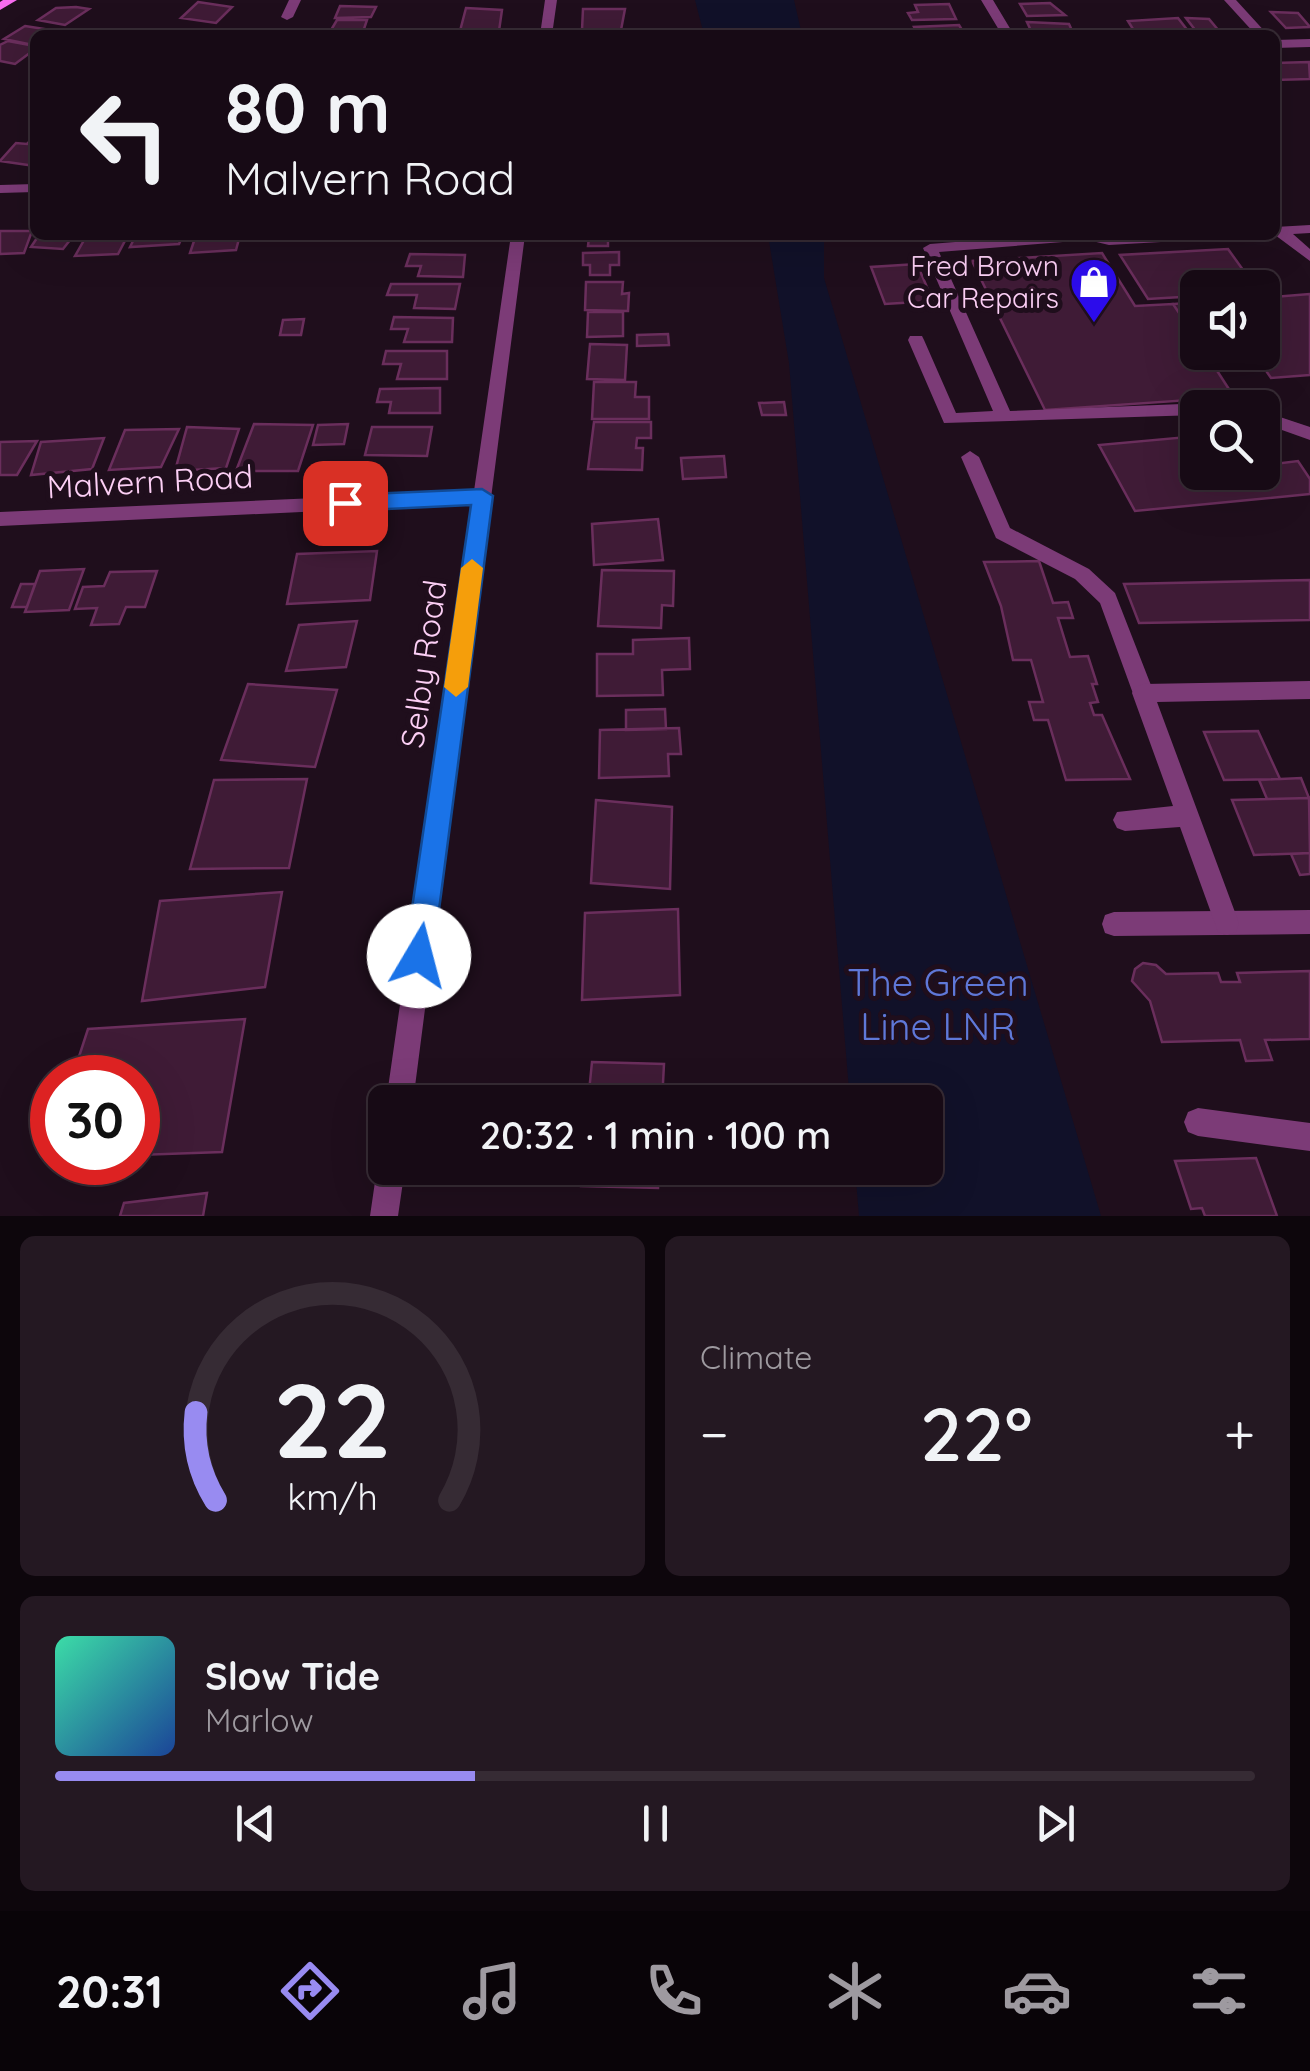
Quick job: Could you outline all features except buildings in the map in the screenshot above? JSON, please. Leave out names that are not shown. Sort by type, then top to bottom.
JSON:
[{"type":"street","points":[[0,7],[11,0]]},
{"type":"street","points":[[287,17],[295,0]]},
{"type":"street","points":[[547,30],[551,0]]},
{"type":"street","points":[[987,0],[1005,30]]},
{"type":"street","points":[[1230,0],[1257,30]]},
{"type":"street","points":[[1280,44],[1310,43]]},
{"type":"street","points":[[0,189],[30,188]]},
{"type":"street","points":[[1280,231],[1310,229]]},
{"type":"street","points":[[1280,233],[1310,257]]},
{"type":"street","name":"Selby Road","points":[[402,1085],[517,240]]},
{"type":"street","points":[[1004,416],[930,248],[1035,240]]},
{"type":"street","points":[[1102,240],[1139,240]]},
{"type":"street","points":[[916,340],[950,418],[1180,410]]},
{"type":"street","points":[[1280,424],[1310,434]]},
{"type":"street","points":[[970,458],[1003,533],[1082,574],[1108,600],[1227,923]]},
{"type":"street","name":"Malvern Road","points":[[0,518],[482,496]]},
{"type":"street","points":[[1143,693],[1310,690]]},
{"type":"street","points":[[1124,820],[1187,816]]},
{"type":"street","points":[[1114,924],[1310,922]]},
{"type":"street","points":[[1198,1122],[1310,1137]]},
{"type":"street","points":[[384,1216],[389,1185]]},
{"type":"green space","points":[[695,0],[794,0],[801,30],[703,30]]},
{"type":"green space","name":"The Green Line LNR","points":[[769,240],[824,240],[824,278],[1101,1216],[859,1216],[856,1185],[943,1185],[943,1085],[849,1085],[789,363]]},
{"type":"slow traffic","points":[[456,687],[472,568]]},
{"type":"place","name":"Fred Brown Car Repairs","points":[[1094,324]]},
{"type":"route","points":[[345,503],[482,496],[419,956]]}]
